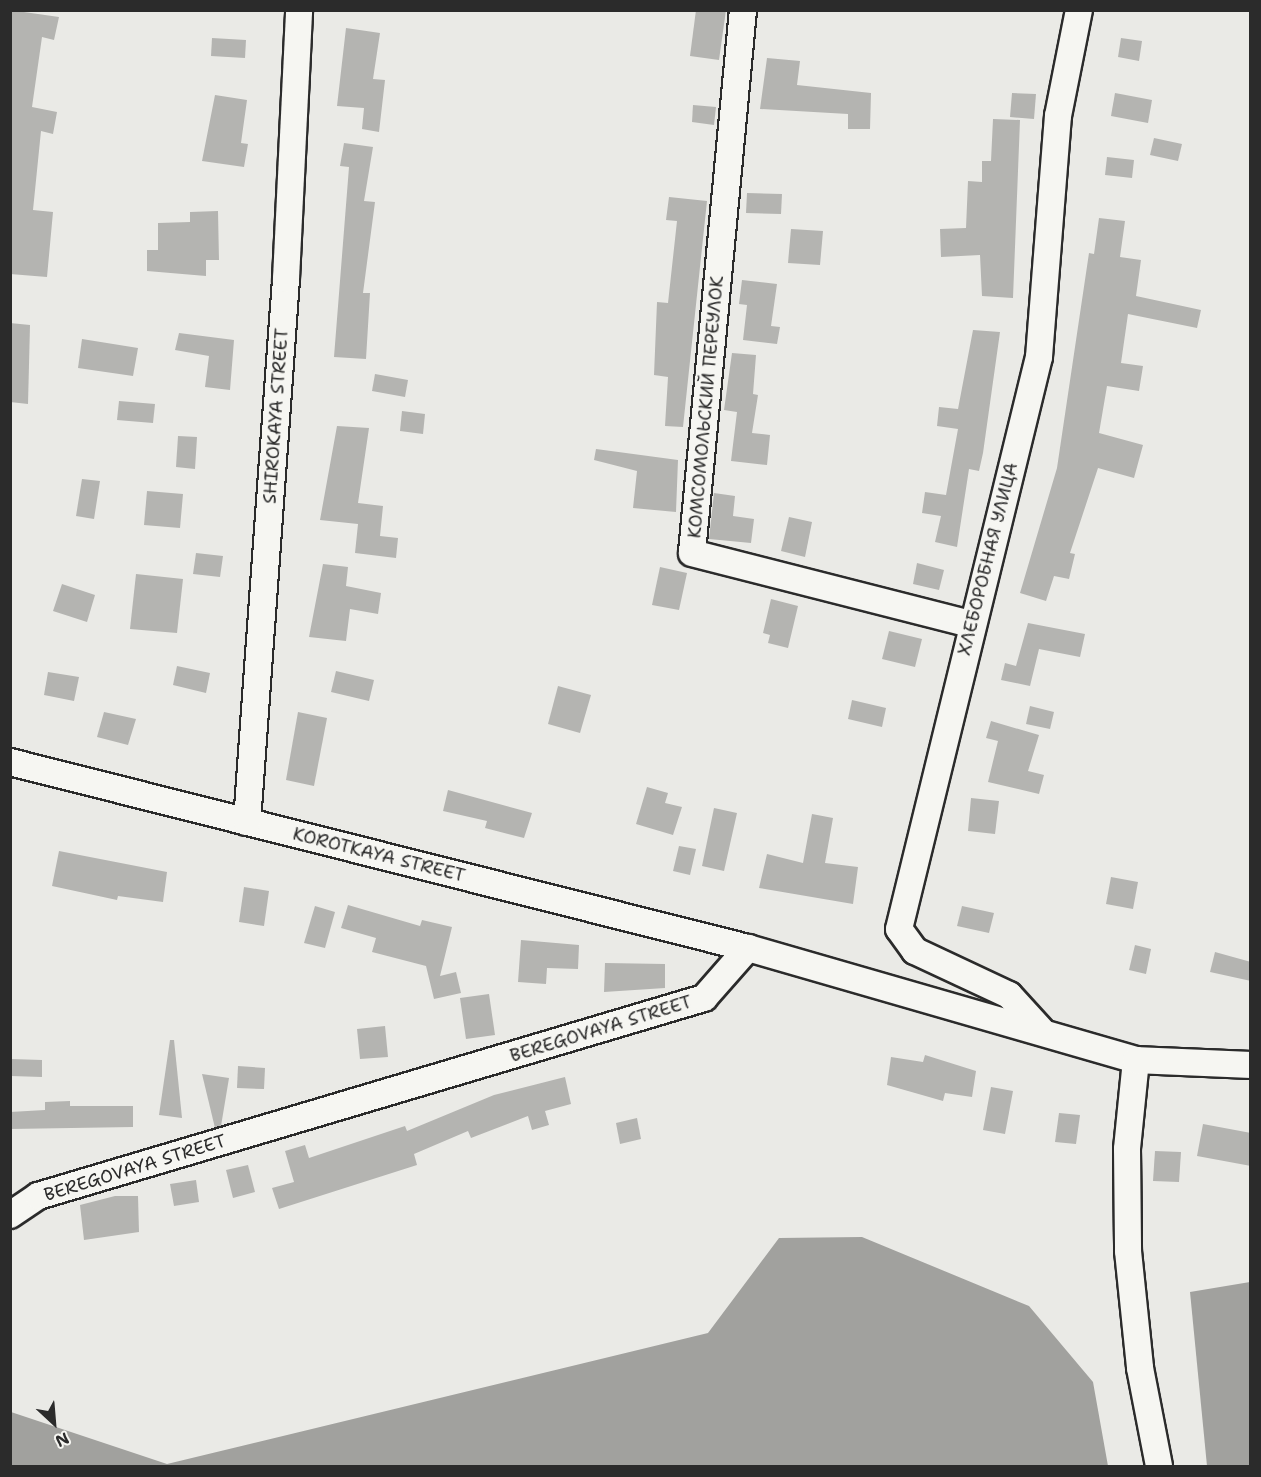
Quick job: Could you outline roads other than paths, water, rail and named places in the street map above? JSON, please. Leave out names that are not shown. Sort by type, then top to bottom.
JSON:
[{"type":"street","name":"SHIROKAYA STREET","points":[[247,822],[286,279],[300,10]]},
{"type":"street","name":"КОМСОМОЛЬСКИЙ ПЕРЕУЛОК","points":[[742,10],[692,552],[971,624]]},
{"type":"street","name":"ХЛЕБОРОБНАЯ УЛИЦА","points":[[1041,1029],[1009,995],[915,951],[899,929],[971,624],[1039,357],[1058,116],[1079,10]]},
{"type":"street","name":"KOROTKAYA STREET","points":[[10,762],[748,948]]},
{"type":"street","points":[[748,948],[1041,1029],[1136,1060],[1251,1065]]},
{"type":"street","name":"BEREGOVAYA STREET","points":[[10,1215],[38,1196],[704,998],[748,948]]},
{"type":"street","points":[[1136,1060],[1127,1149],[1128,1251],[1140,1368],[1159,1467]]}]
